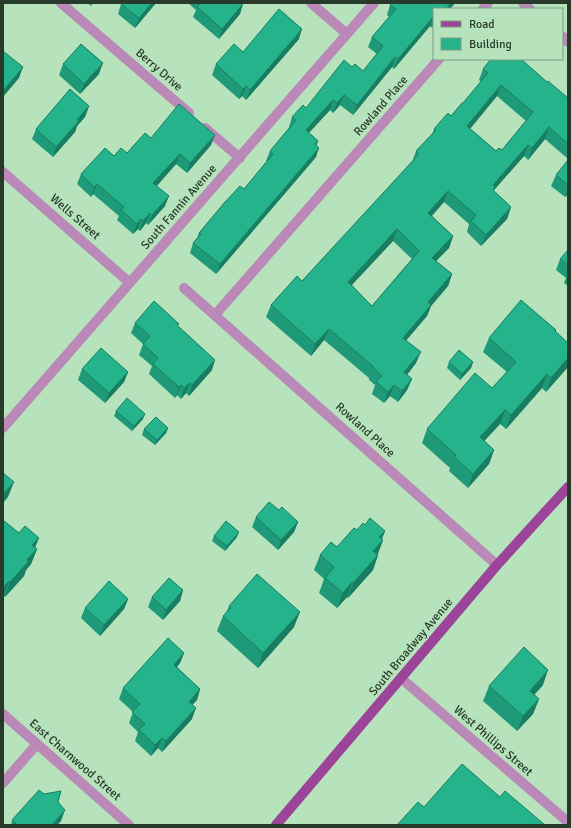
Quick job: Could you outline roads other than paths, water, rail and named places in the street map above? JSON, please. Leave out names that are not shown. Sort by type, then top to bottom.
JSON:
[{"type":"main road","name":"South Broadway Avenue","points":[[276,825],[498,565],[568,487]]},
{"type":"street","name":"Berry Drive","points":[[61,3],[240,158]]},
{"type":"street","points":[[311,3],[347,34]]},
{"type":"street","name":"South Fannin Avenue","points":[[3,428],[374,3]]},
{"type":"street","name":"Rowland Place","points":[[215,315],[438,60]]},
{"type":"street","name":"Wells Street","points":[[3,172],[130,283]]},
{"type":"street","name":"Rowland Place","points":[[184,288],[498,565]]},
{"type":"street","name":"West Phillips Street","points":[[402,679],[568,822]]},
{"type":"street","name":"East Charnwood Street","points":[[3,714],[129,825]]},
{"type":"street","points":[[3,783],[37,744]]}]
